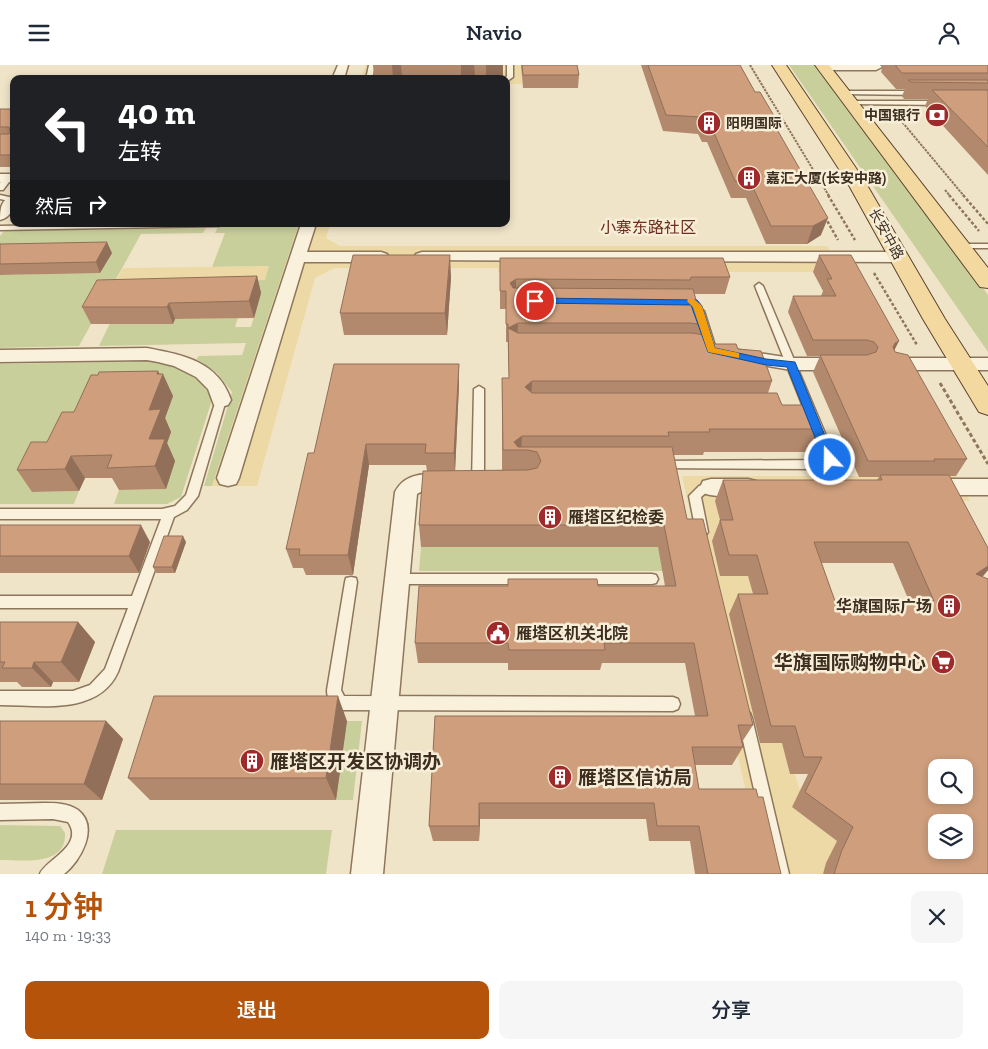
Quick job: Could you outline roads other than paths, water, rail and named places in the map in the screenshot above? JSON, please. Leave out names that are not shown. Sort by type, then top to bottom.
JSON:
[{"type":"main road","name":"长安中路","points":[[779,65],[855,180],[962,365],[988,406]]},
{"type":"main road","points":[[823,66],[988,282]]},
{"type":"street","points":[[823,66],[876,67]]},
{"type":"street","points":[[0,216],[9,199]]},
{"type":"street","points":[[228,478],[307,227]]},
{"type":"street","points":[[298,257],[899,257]]},
{"type":"street","points":[[703,349],[766,362],[791,365],[859,365]]},
{"type":"street","points":[[0,356],[133,353],[163,357],[191,366],[207,376],[218,389],[221,400]]},
{"type":"street","points":[[895,365],[988,365]]},
{"type":"street","points":[[367,874],[406,492],[409,487],[418,483],[488,483]]},
{"type":"street","points":[[711,487],[770,487]]},
{"type":"street","points":[[909,487],[988,487]]},
{"type":"lane","points":[[848,98],[928,93]]},
{"type":"lane","points":[[848,98],[886,103],[951,103]]},
{"type":"lane","points":[[0,228],[55,227]]},
{"type":"lane","points":[[961,246],[988,246]]},
{"type":"lane","points":[[647,465],[825,465],[828,463],[829,457],[805,411],[791,365],[760,286]]},
{"type":"lane","points":[[694,302],[698,306],[703,349]]},
{"type":"lane","points":[[479,389],[488,483]]},
{"type":"lane","points":[[0,515],[169,514],[181,509],[190,500],[221,400]]},
{"type":"lane","points":[[706,550],[695,496],[704,489],[711,487]]},
{"type":"lane","points":[[0,698],[73,698],[85,696],[105,682],[111,672],[169,514]]},
{"type":"lane","points":[[397,579],[652,579]]},
{"type":"lane","points":[[350,582],[334,695],[340,703],[673,703]]},
{"type":"lane","points":[[0,603],[136,603]]},
{"type":"lane","points":[[742,702],[781,874]]},
{"type":"lane","points":[[0,812],[66,813],[77,821],[80,831],[75,850],[67,861],[48,874]]},
{"type":"place","name":"中国银行","points":[[937,115]]},
{"type":"place","name":"阳明国际","points":[[709,123]]},
{"type":"place","name":"嘉汇大厦(长安中路)","points":[[749,178]]},
{"type":"place","name":"雁塔区纪检委","points":[[550,517]]},
{"type":"place","name":"华旗国际广场","points":[[949,606]]},
{"type":"place","name":"雁塔区机关北院","points":[[498,633]]},
{"type":"place","name":"华旗国际购物中心","points":[[943,662]]},
{"type":"place","name":"雁塔区开发区协调办","points":[[252,761]]},
{"type":"place","name":"雁塔区信访局","points":[[560,777]]},
{"type":"district","name":"小寨东路社区","points":[[648,227]]}]
